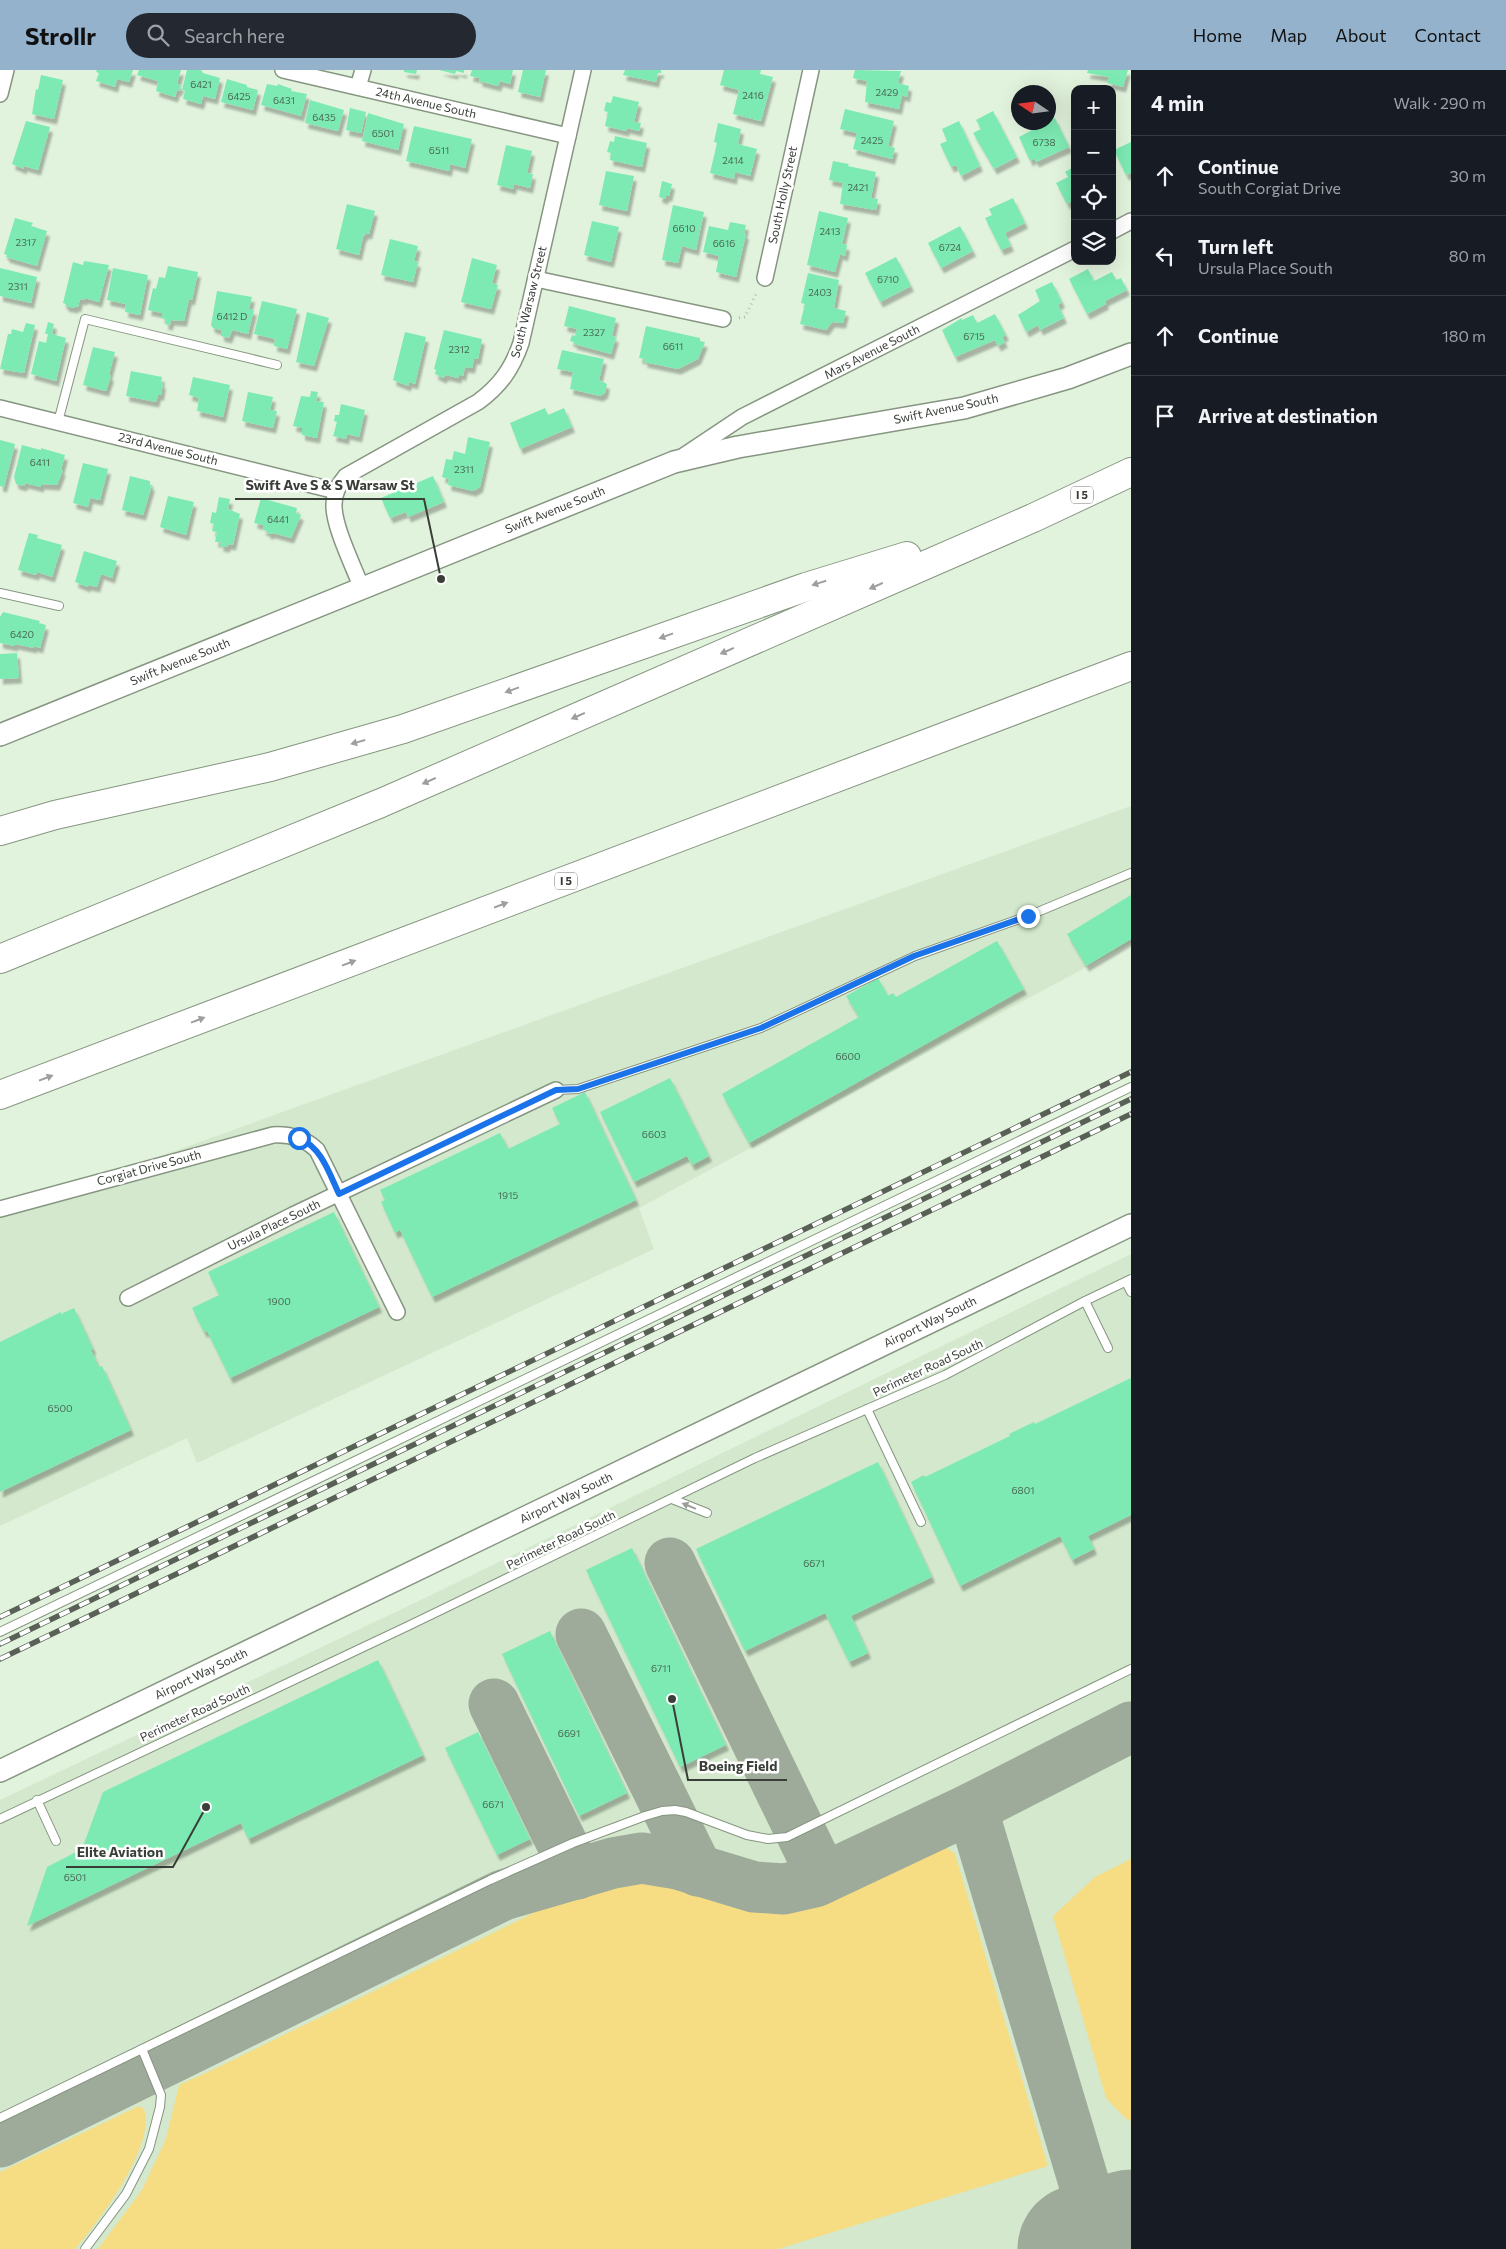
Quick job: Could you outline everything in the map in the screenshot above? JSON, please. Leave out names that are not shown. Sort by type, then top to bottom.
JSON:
[{"type":"highway","name":"I 5","points":[[0,959],[381,803],[1033,518],[1131,472]]},
{"type":"highway","points":[[0,831],[55,815],[270,767],[403,729],[806,587],[1033,518]]},
{"type":"highway","name":"I 5","points":[[0,1095],[1131,666]]},
{"type":"main road","name":"Swift Avenue South","points":[[0,735],[674,462],[738,447],[964,408],[1046,385],[1131,354]]},
{"type":"main road","name":"Airport Way South","points":[[0,1771],[1131,1225]]},
{"type":"street","points":[[0,94],[6,70]]},
{"type":"street","name":"24th Avenue South","points":[[283,70],[568,136]]},
{"type":"street","points":[[358,87],[362,70]]},
{"type":"street","name":"South Warsaw Street","points":[[336,491],[346,476],[493,391],[514,363],[521,343],[583,70]]},
{"type":"street","name":"South Holly Street","points":[[765,278],[810,70]]},
{"type":"street","points":[[1116,229],[1131,221]]},
{"type":"street","name":"Mars Avenue South","points":[[674,462],[742,417],[1071,252]]},
{"type":"street","points":[[536,279],[723,319]]},
{"type":"street","name":"23rd Avenue South","points":[[0,408],[336,491]]},
{"type":"street","points":[[336,491],[334,503],[335,516],[362,589]]},
{"type":"street","name":"Ursula Place South","points":[[128,1298],[556,1090]]},
{"type":"street","name":"Corgiat Drive South","points":[[0,1209],[273,1135],[286,1134],[309,1142],[317,1150],[339,1194]]},
{"type":"street","points":[[339,1194],[397,1312]]},
{"type":"lane","points":[[58,422],[85,319],[277,366]]},
{"type":"lane","points":[[0,593],[59,606]]},
{"type":"lane","points":[[556,1090],[578,1089],[761,1028],[914,956],[1028,916],[1131,873]]},
{"type":"lane","points":[[0,1632],[1131,1087]]},
{"type":"lane","points":[[1128,1280],[1131,1292]]},
{"type":"lane","name":"Perimeter Road South","points":[[0,1819],[36,1800],[408,1626],[755,1458],[945,1375],[1128,1280]]},
{"type":"lane","points":[[1085,1301],[1108,1348]]},
{"type":"lane","points":[[867,1409],[921,1522]]},
{"type":"lane","points":[[672,1499],[707,1513]]},
{"type":"lane","points":[[0,2118],[481,1885],[582,1840],[644,1816],[674,1810],[686,1812],[747,1835],[768,1839],[787,1837],[1131,1669]]},
{"type":"lane","points":[[36,1800],[56,1841]]},
{"type":"lane","points":[[85,2249],[126,2194],[149,2149],[160,2107],[161,2095],[142,2049]]},
{"type":"path","points":[[744,317],[765,278]]},
{"type":"shaded area","points":[[1131,806],[1131,943],[639,1208],[654,1249],[197,1463],[187,1438],[0,1526],[0,1214]]},
{"type":"shaded area","points":[[1131,1254],[1131,2249],[0,2249],[0,1800],[425,1598]]},
{"type":"shaded area","points":[[927,1842],[940,1843],[955,1854],[1048,2166],[778,2249],[98,2249],[142,2190],[166,2139],[179,2085],[554,1903],[615,1877],[650,1868],[787,1905],[832,1893]]},
{"type":"shaded area","points":[[1131,1859],[1131,2121],[1125,2118],[1106,2098],[1053,1916],[1095,1877]]},
{"type":"shaded area","points":[[139,2106],[144,2109],[145,2124],[142,2143],[134,2162],[111,2202],[75,2249],[0,2249],[0,2172]]},
{"type":"building","points":[[97,70],[133,70],[129,82],[117,79],[115,87],[96,81],[99,73],[96,72]]},
{"type":"building","points":[[139,70],[181,70],[177,84],[181,85],[179,91],[177,90],[175,97],[156,91],[158,81],[137,75]]},
{"type":"building","points":[[187,70],[201,70],[203,73],[220,78],[215,99],[203,96],[201,104],[183,99],[185,91],[182,90]]},
{"type":"building","points":[[404,70],[417,70],[416,74],[404,72]]},
{"type":"building","points":[[439,70],[464,70],[464,73],[456,71],[455,74]]},
{"type":"building","points":[[472,70],[513,70],[510,84],[500,81],[498,86],[479,81],[480,78],[470,76]]},
{"type":"building","points":[[523,70],[546,70],[540,97],[518,92]]},
{"type":"building","points":[[625,70],[661,70],[661,73],[658,73],[656,82],[623,75]]},
{"type":"building","points":[[724,70],[761,70],[760,74],[773,77],[761,121],[733,114],[739,90],[720,85]]},
{"type":"building","points":[[855,70],[901,71],[898,83],[909,86],[907,97],[902,95],[899,109],[865,102],[867,81],[853,78]]},
{"type":"building","points":[[1088,70],[1128,70],[1123,87],[1107,83],[1109,77],[1087,73]]},
{"type":"building","points":[[41,75],[63,80],[54,119],[32,114],[36,89],[38,90]]},
{"type":"building","points":[[227,79],[258,90],[253,110],[221,102]]},
{"type":"building","points":[[267,84],[277,86],[278,84],[292,89],[291,91],[307,94],[301,116],[261,105]]},
{"type":"building","points":[[613,96],[639,102],[634,122],[641,123],[639,131],[627,128],[626,131],[605,126],[608,112],[604,111],[606,102],[611,103]]},
{"type":"building","points":[[310,100],[344,110],[338,131],[305,123]]},
{"type":"building","points":[[350,108],[366,112],[361,133],[346,130]]},
{"type":"building","points":[[845,109],[894,121],[888,146],[895,148],[892,159],[853,149],[857,133],[840,129]]},
{"type":"building","points":[[993,111],[1017,157],[994,169],[973,133],[981,129],[976,120]]},
{"type":"building","points":[[368,113],[404,124],[398,150],[362,141]]},
{"type":"building","points":[[1056,120],[1069,147],[1036,162],[1034,158],[1030,161],[1019,137],[1032,130],[1056,130]]},
{"type":"building","points":[[26,121],[50,127],[38,170],[24,166],[24,169],[12,164]]},
{"type":"building","points":[[959,121],[980,166],[961,176],[956,165],[951,167],[940,144],[947,141],[942,129]]},
{"type":"building","points":[[718,123],[741,129],[738,144],[757,149],[750,176],[735,172],[734,179],[710,173],[717,143],[714,142]]},
{"type":"building","points":[[414,126],[472,139],[465,168],[450,164],[449,171],[406,161]]},
{"type":"building","points":[[615,136],[647,143],[642,167],[610,160],[611,153],[607,152],[610,141],[614,142]]},
{"type":"building","points":[[1131,142],[1131,173],[1126,175],[1116,154],[1116,149]]},
{"type":"building","points":[[506,145],[532,151],[527,173],[533,174],[530,188],[514,184],[513,189],[497,185]]},
{"type":"building","points":[[833,161],[876,172],[871,198],[878,199],[876,210],[840,204],[843,183],[829,180]]},
{"type":"building","points":[[1071,168],[1071,202],[1067,204],[1056,183],[1068,177],[1065,172]]},
{"type":"building","points":[[606,171],[634,176],[627,211],[599,205]]},
{"type":"building","points":[[662,181],[672,184],[669,196],[666,196],[665,199],[659,197]]},
{"type":"building","points":[[1013,198],[1025,223],[1005,233],[1011,246],[1001,250],[985,218],[992,215],[989,209]]},
{"type":"building","points":[[347,204],[375,211],[369,234],[366,233],[363,237],[359,255],[336,249]]},
{"type":"building","points":[[673,205],[704,212],[696,250],[682,246],[678,263],[662,260]]},
{"type":"building","points":[[819,211],[848,218],[842,244],[847,245],[845,256],[840,254],[835,272],[807,265]]},
{"type":"building","points":[[15,218],[33,223],[31,226],[47,231],[37,266],[6,257],[7,255],[4,254]]},
{"type":"building","points":[[592,221],[619,227],[611,262],[584,255]]},
{"type":"building","points":[[730,222],[746,225],[744,233],[746,234],[736,277],[716,272],[719,256],[703,252],[709,226],[728,230]]},
{"type":"building","points":[[960,226],[973,251],[941,268],[928,243]]},
{"type":"building","points":[[390,239],[418,246],[414,261],[418,262],[413,282],[381,275]]},
{"type":"building","points":[[896,257],[911,286],[880,302],[865,273]]},
{"type":"building","points":[[472,258],[497,265],[492,283],[498,285],[491,309],[461,302]]},
{"type":"building","points":[[84,261],[109,265],[99,302],[85,298],[84,300],[80,299],[78,307],[65,306],[66,304],[63,303],[73,262],[83,265]]},
{"type":"building","points":[[168,266],[198,272],[192,300],[189,299],[184,321],[171,320],[170,325],[165,324],[166,319],[162,318],[162,313],[148,310],[153,288],[156,289],[159,277],[165,278]]},
{"type":"building","points":[[0,268],[37,277],[31,303],[0,296]]},
{"type":"building","points":[[113,268],[148,275],[140,315],[125,312],[126,304],[107,300]]},
{"type":"building","points":[[1088,269],[1094,281],[1112,272],[1116,280],[1121,278],[1127,290],[1105,301],[1106,304],[1087,314],[1069,279]]},
{"type":"building","points":[[808,273],[839,280],[834,308],[846,311],[843,323],[832,322],[826,330],[800,324],[805,304],[801,303]]},
{"type":"building","points":[[1052,282],[1062,302],[1058,305],[1064,318],[1040,330],[1038,325],[1026,332],[1018,315],[1040,301],[1035,290]]},
{"type":"building","points":[[217,291],[252,297],[249,309],[254,310],[248,334],[232,330],[229,338],[221,336],[221,330],[213,328],[211,325]]},
{"type":"building","points":[[262,301],[297,309],[287,349],[274,346],[275,339],[254,334]]},
{"type":"building","points":[[569,306],[616,318],[612,336],[616,337],[611,354],[574,344],[574,342],[570,341],[572,335],[575,336],[577,329],[564,326]]},
{"type":"building","points":[[307,312],[329,318],[314,366],[296,362]]},
{"type":"building","points":[[995,314],[1006,335],[1002,337],[1005,342],[998,346],[995,340],[955,357],[942,330],[962,318],[962,320],[973,315],[977,323]]},
{"type":"building","points":[[48,322],[54,324],[52,334],[66,338],[56,381],[31,374],[39,341],[46,343],[48,334],[45,334]]},
{"type":"building","points":[[26,323],[35,325],[24,373],[0,369],[8,334],[11,334],[12,329],[23,332]]},
{"type":"building","points":[[646,326],[700,338],[700,341],[705,342],[698,359],[678,369],[644,362],[645,359],[639,358]]},
{"type":"building","points":[[444,330],[482,339],[478,359],[474,359],[472,368],[465,367],[463,376],[460,374],[458,378],[446,375],[443,378],[435,374],[436,370],[434,369]]},
{"type":"building","points":[[405,332],[426,337],[415,384],[409,382],[408,386],[393,380]]},
{"type":"building","points":[[93,347],[115,352],[106,391],[83,385]]},
{"type":"building","points":[[562,350],[604,359],[599,380],[607,384],[605,393],[600,396],[570,389],[573,372],[557,369]]},
{"type":"building","points":[[131,371],[162,377],[161,395],[158,395],[156,402],[126,396]]},
{"type":"building","points":[[193,377],[230,385],[223,417],[197,411],[199,398],[189,395]]},
{"type":"building","points":[[311,391],[318,392],[316,401],[324,402],[317,438],[302,435],[302,428],[293,426],[301,396],[310,397]]},
{"type":"building","points":[[248,392],[273,397],[270,410],[277,411],[273,428],[242,421]]},
{"type":"building","points":[[341,404],[365,410],[359,437],[347,434],[346,439],[333,436],[337,422],[334,421],[335,415],[339,415]]},
{"type":"building","points":[[545,408],[548,415],[564,408],[572,427],[520,449],[510,423]]},
{"type":"building","points":[[468,437],[490,442],[480,487],[473,491],[448,485],[449,479],[442,477],[446,459],[452,460],[454,451],[465,454]]},
{"type":"building","points":[[0,440],[15,444],[4,487],[0,486]]},
{"type":"building","points":[[22,445],[65,455],[61,470],[63,470],[57,485],[41,484],[41,487],[25,483],[24,486],[16,484],[14,477]]},
{"type":"building","points":[[83,463],[108,469],[100,500],[90,498],[88,507],[73,503]]},
{"type":"building","points":[[130,476],[150,481],[150,485],[152,485],[143,515],[122,510]]},
{"type":"building","points":[[433,476],[444,502],[408,517],[406,512],[390,518],[381,498]]},
{"type":"building","points":[[168,496],[194,502],[186,535],[160,527]]},
{"type":"building","points":[[219,497],[230,499],[228,509],[240,514],[233,545],[228,544],[227,547],[220,546],[221,542],[215,542],[217,532],[212,531],[214,524],[210,523],[212,512],[216,513]]},
{"type":"building","points":[[261,498],[297,508],[296,513],[301,515],[291,538],[273,533],[268,534],[267,531],[263,530],[264,525],[254,523]]},
{"type":"building","points":[[29,533],[38,535],[37,538],[62,545],[52,577],[37,572],[36,575],[18,570]]},
{"type":"building","points":[[84,551],[117,561],[112,578],[101,574],[97,587],[88,585],[87,587],[75,582]]},
{"type":"building","points":[[3,612],[40,621],[39,623],[46,625],[40,648],[0,643],[0,617]]},
{"type":"building","points":[[17,653],[19,678],[0,679],[0,654]]},
{"type":"building","points":[[1131,895],[1131,939],[1086,966],[1067,934]]},
{"type":"building","points":[[997,941],[1024,989],[749,1143],[722,1094],[859,1017],[846,996],[878,978],[888,996],[893,993],[896,997]]},
{"type":"building","points":[[670,1078],[709,1156],[692,1165],[687,1156],[634,1182],[600,1112]]},
{"type":"building","points":[[585,1092],[636,1200],[432,1297],[400,1230],[395,1233],[381,1202],[385,1200],[380,1190],[500,1133],[508,1149],[560,1124],[552,1108]]},
{"type":"building","points":[[334,1212],[379,1307],[230,1378],[207,1331],[204,1332],[192,1308],[219,1295],[208,1272]]},
{"type":"building","points":[[74,1308],[93,1349],[91,1350],[99,1367],[102,1366],[131,1430],[0,1492],[0,1342],[61,1312],[61,1314]]},
{"type":"building","points":[[1131,1378],[1131,1515],[1088,1536],[1094,1549],[1072,1560],[1060,1536],[960,1586],[911,1482],[1010,1436],[1009,1434],[1034,1422],[1035,1424]]},
{"type":"building","points":[[878,1462],[932,1577],[851,1616],[868,1653],[849,1662],[825,1613],[745,1651],[696,1549]]},
{"type":"building","points":[[632,1548],[726,1745],[680,1767],[586,1570]]},
{"type":"building","points":[[550,1631],[627,1793],[579,1816],[502,1654]]},
{"type":"building","points":[[378,1660],[423,1755],[248,1839],[241,1823],[27,1926],[47,1867],[82,1849],[103,1792]]},
{"type":"building","points":[[478,1732],[530,1839],[497,1855],[445,1748]]},
{"type":"taxiway","points":[[670,1563],[823,1878]]},
{"type":"taxiway","points":[[581,1634],[698,1871]]},
{"type":"taxiway","points":[[494,1704],[577,1874]]},
{"type":"taxiway","points":[[0,2142],[503,1895],[613,1863],[642,1858],[678,1864],[754,1887],[784,1889],[815,1882],[972,1808],[1131,1727]]},
{"type":"taxiway","points":[[972,1808],[1102,2243]]},
{"type":"runway","points":[[1082,2249],[1131,2234]]},
{"type":"railway","points":[[0,1617],[1131,1072]]},
{"type":"railway","points":[[0,1644],[1131,1099]]},
{"type":"railway","points":[[0,1659],[1131,1114]]},
{"type":"place","name":"Swift Ave S & S Warsaw St","points":[[441,579]]},
{"type":"place","name":"Boeing Field","points":[[672,1699]]},
{"type":"place","name":"Elite Aviation","points":[[206,1807]]},
{"type":"route","points":[[299,1138],[309,1142],[317,1150],[339,1194],[556,1090],[578,1089],[761,1028],[914,956],[1028,916]]}]
